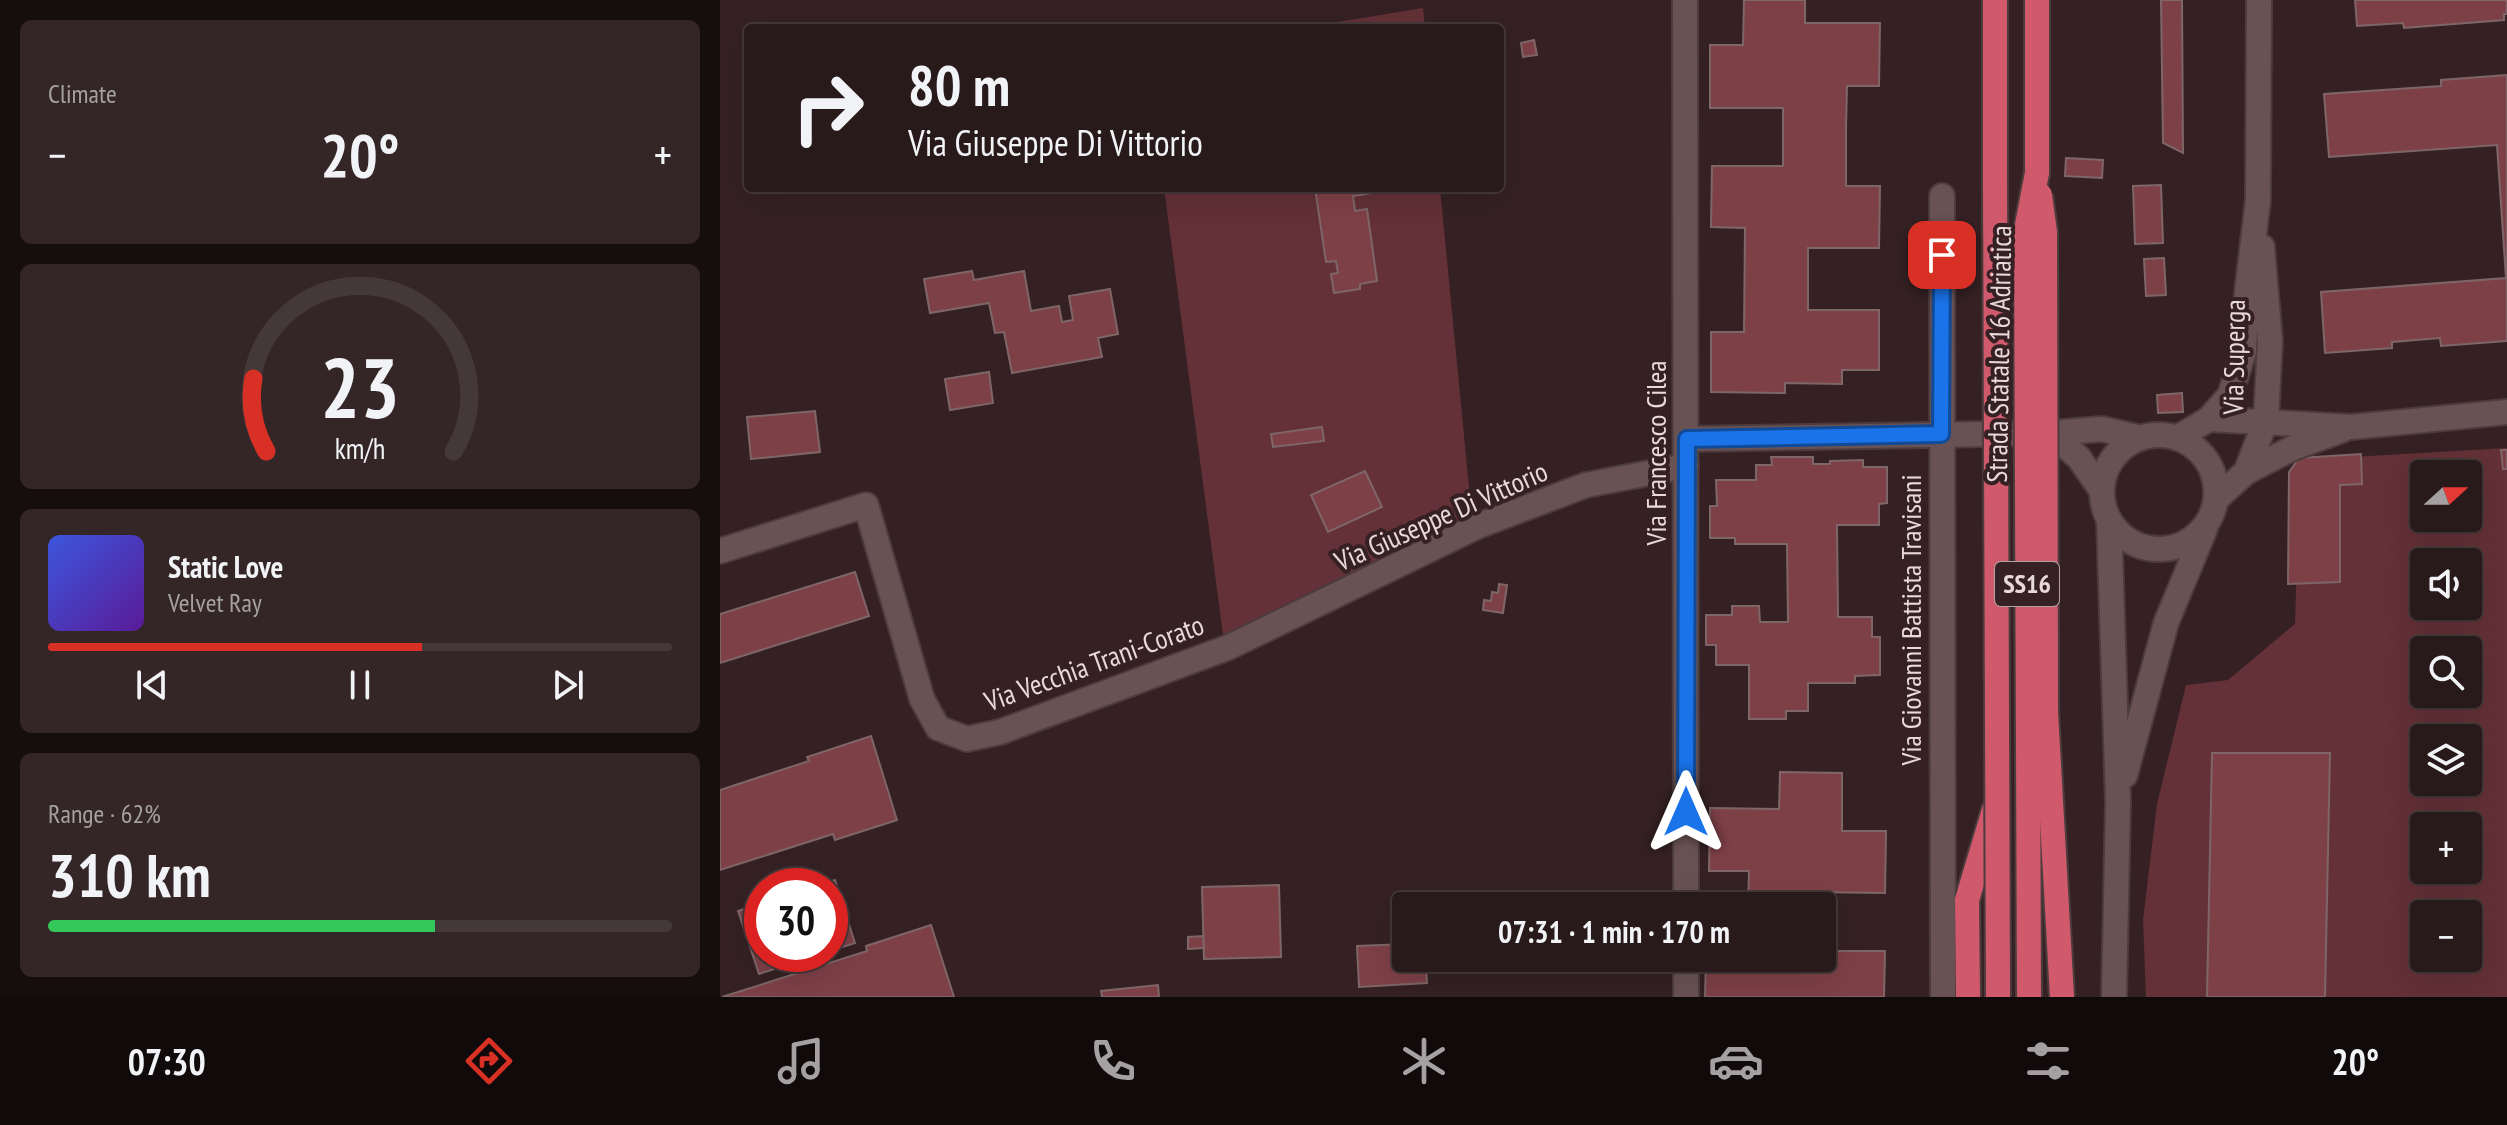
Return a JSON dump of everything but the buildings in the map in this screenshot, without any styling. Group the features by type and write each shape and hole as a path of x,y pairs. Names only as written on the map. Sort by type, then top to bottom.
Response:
{"highway":[{"name":"Strada Statale 16 Adriatica","path":"1995,0 1998,997"},
{"name":"Strada Statale 16 Adriatica","path":"2029,997 2026,230 2037,173 2037,0"},
{"name":"SS16","path":"2037,173 2045,232 2046,712 2062,997"},
{"name":"SS16","path":"1968,997 1967,900 1998,797"}],"street":[{"name":"Via Francesco Cilea","path":"1685,0 1686,892"},
{"name":"Via Superga","path":"2216,499 2246,472 2266,420 2270,341 2258,200 2259,0"},
{"name":"Via Giovanni Battista Travisani","path":"1942,196 1943,997"},
{"name":"Via Superga","path":"2177,438 2209,419 2230,395 2244,351 2247,292 2258,200"},
{"path":"2209,419 2351,427 2507,412"},
{"path":"2246,472 2293,448 2351,427"},
{"path":"1687,439 2051,433 2102,429 2141,438"},
{"path":"2051,433 2079,458 2102,491"},
{"path":"2102,491 2105,474 2113,458 2126,446 2141,438 2159,435 2177,438"},
{"name":"Via Superga","path":"2118,801 2166,623 2216,499 2215,480 2207,462 2194,447 2177,438"},
{"name":"Via Giuseppe Di Vittorio","path":"1229,647 1478,526 1586,485 1686,466"},
{"name":"Via Superga","path":"2102,491 2103,506 2109,520 2118,801 2114,997"},
{"name":"Via Vecchia Trani-Corato","path":"720,551 866,505 922,699 938,728 967,739 1036,721 1229,647"},
{"path":"2109,520 2121,535 2138,546 2157,550 2177,547 2195,538 2208,523"},
{"path":"1686,972 1686,997"}],"shaded area":[{"path":"1423,8 1425,24 1325,24"},
{"path":"1165,192 1440,192 1472,518 1223,635"},
{"path":"2507,448 2507,997 2146,997 2143,920 2157,804 2186,685 2228,680 2295,624 2300,460"}],"route":[{"path":"1686,812 1687,439 1941,434 1942,255"}]}
